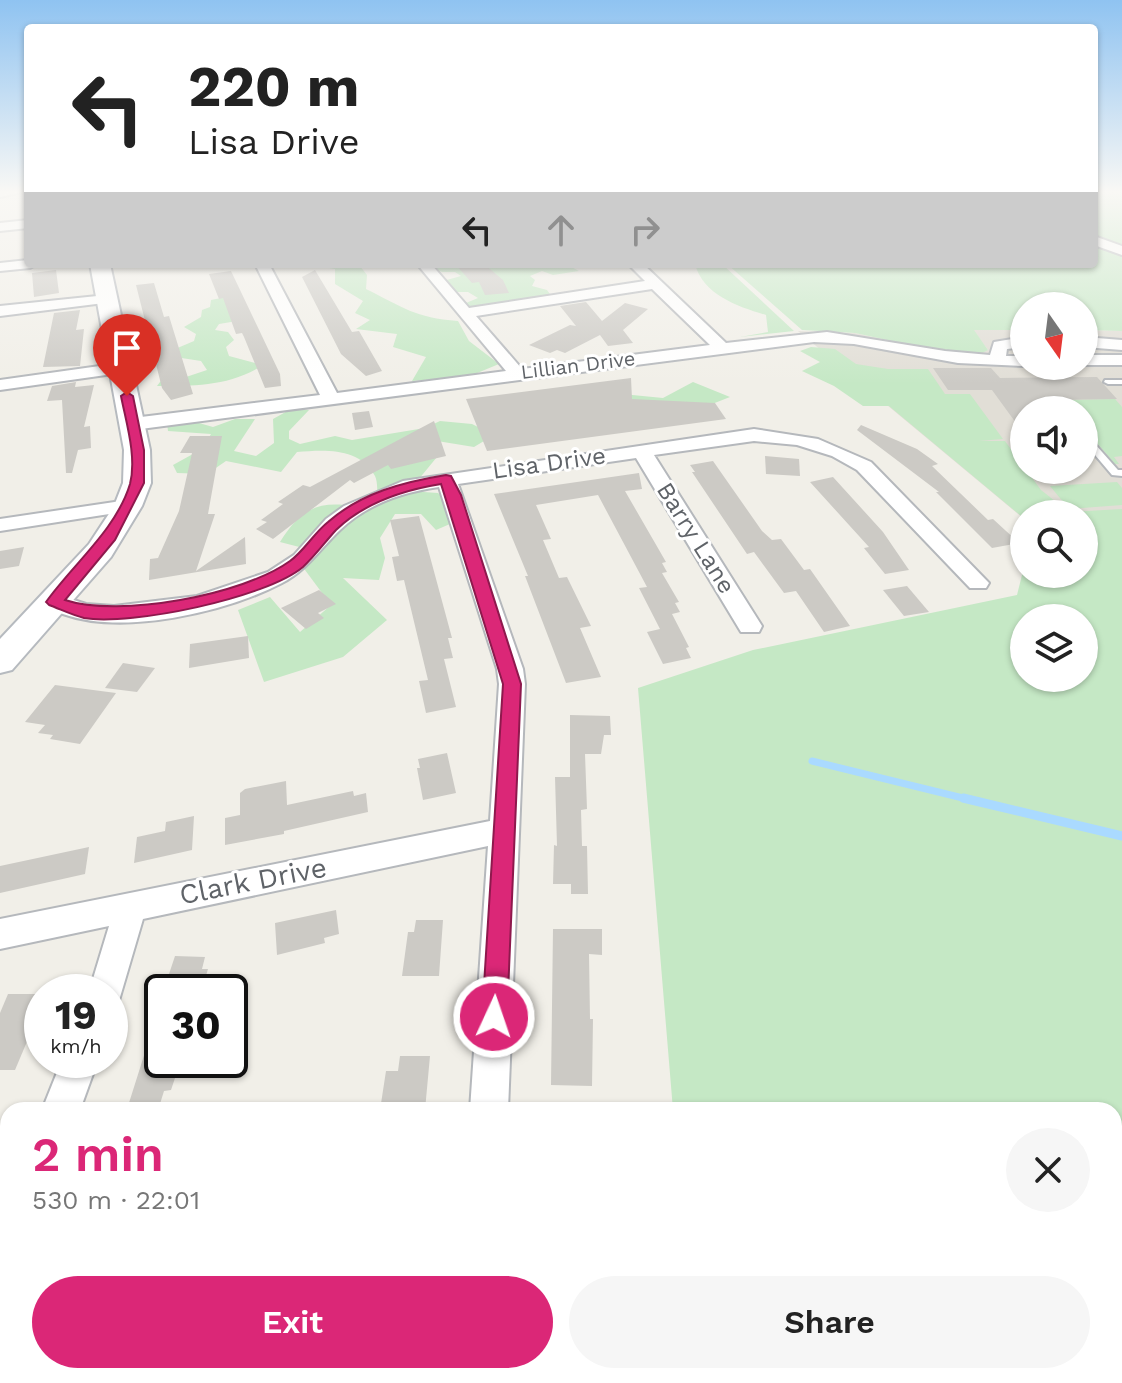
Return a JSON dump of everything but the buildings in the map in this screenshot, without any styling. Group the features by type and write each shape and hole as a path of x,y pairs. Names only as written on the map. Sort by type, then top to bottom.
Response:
{"street":[{"path":"0,267 24,265"},
{"path":"0,661 100,550 128,506 139,470 133,424 101,268"},
{"path":"264,268 330,397"},
{"path":"427,268 516,373"},
{"path":"639,268 721,347"},
{"path":"466,313 656,284"},
{"path":"0,311 107,299"},
{"name":"Lillian Drive","path":"133,424 721,347 832,336 921,353 1010,361"},
{"path":"1098,343 1122,345"},
{"path":"997,361 1000,345 1010,344"},
{"path":"1098,360 1122,360"},
{"path":"0,385 121,368"},
{"name":"Lisa Drive","path":"55,602 86,613 122,613 190,604 240,592 295,565 333,525 364,503 410,485 754,435 791,437 827,447 854,459 877,476 978,583"},
{"name":"Barry Lane","path":"641,450 750,626"},
{"path":"446,479 454,495 510,669 512,684 489,1102"},
{"path":"0,525 128,506"},
{"name":"Clark Drive","path":"0,934 506,830"},
{"path":"111,974 131,905"},
{"path":"64,1102 73,1078"}],"lane":[{"path":"1108,382 1122,382"},
{"path":"1098,453 1115,473 1122,473"}],"shaded area":[{"path":"973,330 1010,330 1010,380 1098,380 1098,330 1122,331 1122,528 1098,519 1098,500 1010,500 1010,507 798,331 855,333 928,349 988,350"}],"green space":[{"path":"1098,256 1122,256 1122,331 1098,330 1098,292 1010,292 1010,330 974,330 988,350 980,354 928,349 855,333 802,330 732,268 1098,268"},
{"path":"329,268 362,268 367,275 366,289 420,314 458,321 469,341 499,364 470,376 412,381 426,357 393,347 397,334 356,329 370,320 355,313 363,301 335,284 335,269"},
{"path":"433,268 460,268 466,272 489,268 573,268 579,271 553,275 542,271 530,276 535,280 532,286 547,290 552,297 466,310 466,303 478,298 468,292 451,292 443,281 461,276 455,272"},
{"path":"696,268 726,268 794,331 740,337 768,332 766,315 723,298 699,275"},
{"path":"226,297 237,321 219,324 215,330 228,332 234,340 226,347 229,356 263,365 225,381 157,386 169,370 183,378 207,370 201,361 175,357 168,352 194,341 196,334 184,327 201,317 202,310 210,307 211,300"},
{"path":"811,347 835,349 856,364 888,369 928,369 945,394 970,394 1003,439 979,441 1005,441 1010,448 1010,484 1037,484 1054,500 1010,500 1010,507 889,406 863,406 834,386 802,371 820,362 800,351"},
{"path":"693,382 730,397 707,406 663,415 612,393 663,398"},
{"path":"1098,399 1115,399 1122,407 1122,456 1114,457 1119,464 1115,464 1098,444"},
{"path":"291,409 309,410 289,431 289,439 300,444 335,436 352,440 425,428 440,421 472,424 494,435 474,447 431,440 437,457 409,491 438,493 451,503 450,524 436,530 421,514 395,514 380,538 385,558 379,580 343,578 387,620 343,657 264,682 238,610 270,597 300,632 331,605 305,570 307,549 280,542 299,518 314,508 344,505 356,519 378,502 376,479 360,460 330,451 297,452 281,472 226,461 207,474 177,473 173,465 202,449 211,434 168,431 167,423 192,421 213,427 235,419 255,419 234,451 256,456 274,443 273,419"},
{"path":"1117,482 1122,488 1122,505 1098,507 1098,500 1062,500 1050,486 1098,484"},
{"path":"1122,509 1122,1102 672,1102 638,688 753,650 1017,595 1019,588 1098,588 1098,510"}],"waterway":[{"path":"812,761 971,800"},
{"path":"963,798 1122,836"}],"route":[{"path":"127,396 137,450 137,483 128,506 107,540 55,602 86,613 160,609 240,592 295,565 333,525 364,503 410,485 446,479 454,495 510,669 512,684 494,1017"}]}
